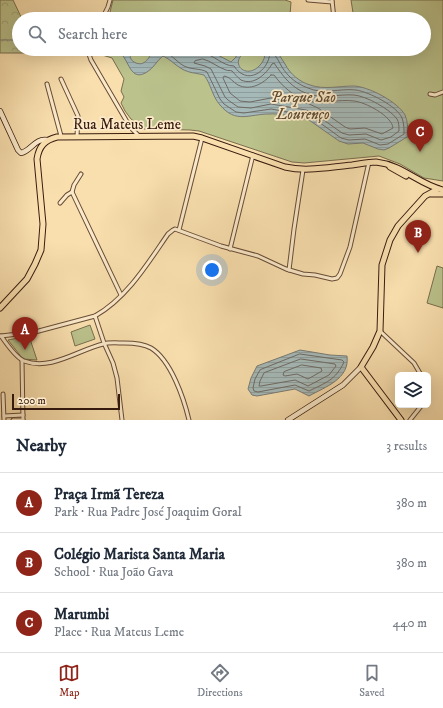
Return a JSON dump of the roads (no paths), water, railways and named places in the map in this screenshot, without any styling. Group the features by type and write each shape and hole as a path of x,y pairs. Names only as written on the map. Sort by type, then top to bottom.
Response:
{"main road":[{"path":"0,111 18,150 21,153 39,140 47,140"},
{"name":"Rua Mateus Leme","path":"47,140 62,136 188,136 202,138 285,167 303,170 370,162 386,164 398,167 425,184 441,189"},
{"path":"0,308 27,279 40,250 43,224 37,159 41,147 47,140"},
{"name":"Rua Mateus Leme","path":"386,164 425,187 427,191 426,195"},
{"path":"288,420 342,385 361,367 373,347 380,331 382,270 388,246 398,226 426,195 441,189"},
{"path":"426,195 443,194"},
{"path":"361,367 402,420"}],"street":[{"path":"106,12 110,0"},
{"path":"308,0 332,1 333,12"},
{"path":"90,56 130,127 139,136"},
{"path":"61,79 78,114 77,136"},
{"path":"47,84 62,136"},
{"path":"430,94 435,95 443,92"},
{"path":"179,230 202,138"},
{"path":"230,249 253,155"},
{"path":"1,336 35,332 95,316 113,304 140,273 170,232 175,229 230,249 258,256 289,270 332,279 337,278 340,274 350,247 370,162"},
{"path":"289,270 294,223 303,170"},
{"path":"60,203 72,192 74,185 81,174"},
{"path":"72,192 121,295"},
{"path":"95,316 104,343 112,358 116,371 122,420"},
{"path":"380,331 414,363 419,372"},
{"path":"1,336 22,360 39,364 51,363 104,343 141,345 150,348 158,353 180,389 189,420"},
{"path":"13,420 23,420 22,360"},
{"path":"3,394 2,405 4,418 23,415"},
{"path":"410,420 420,408"}],"water":[{"path":"123,56 130,56 134,62 140,64 145,62 150,56 163,56 154,66 141,75 137,75 130,69"},
{"path":"163,56 220,56 231,62 236,56 241,56 238,62 239,66 246,71 250,71 256,69 261,64 265,56 280,56 290,71 299,80 306,84 321,87 353,86 366,89 382,96 396,105 405,115 409,133 423,134 423,137 407,137 384,150 363,143 348,144 339,141 309,120 301,118 273,114 243,117 237,116 226,111 220,105 204,75 185,70"},
{"path":"300,350 347,356 345,371 335,381 309,396 295,389 257,396 252,395 248,389 251,378 257,366"}],"waterway":[{"path":"0,40 12,40"}],"place":[{"name":"Marumbi","path":"420,152"},
{"name":"Colégio Marista Santa Maria","path":"418,253"},
{"name":"Praça Irmã Tereza","path":"25,350"}],"park label":[{"name":"Parque São Lourenço","path":"303,106"}]}
